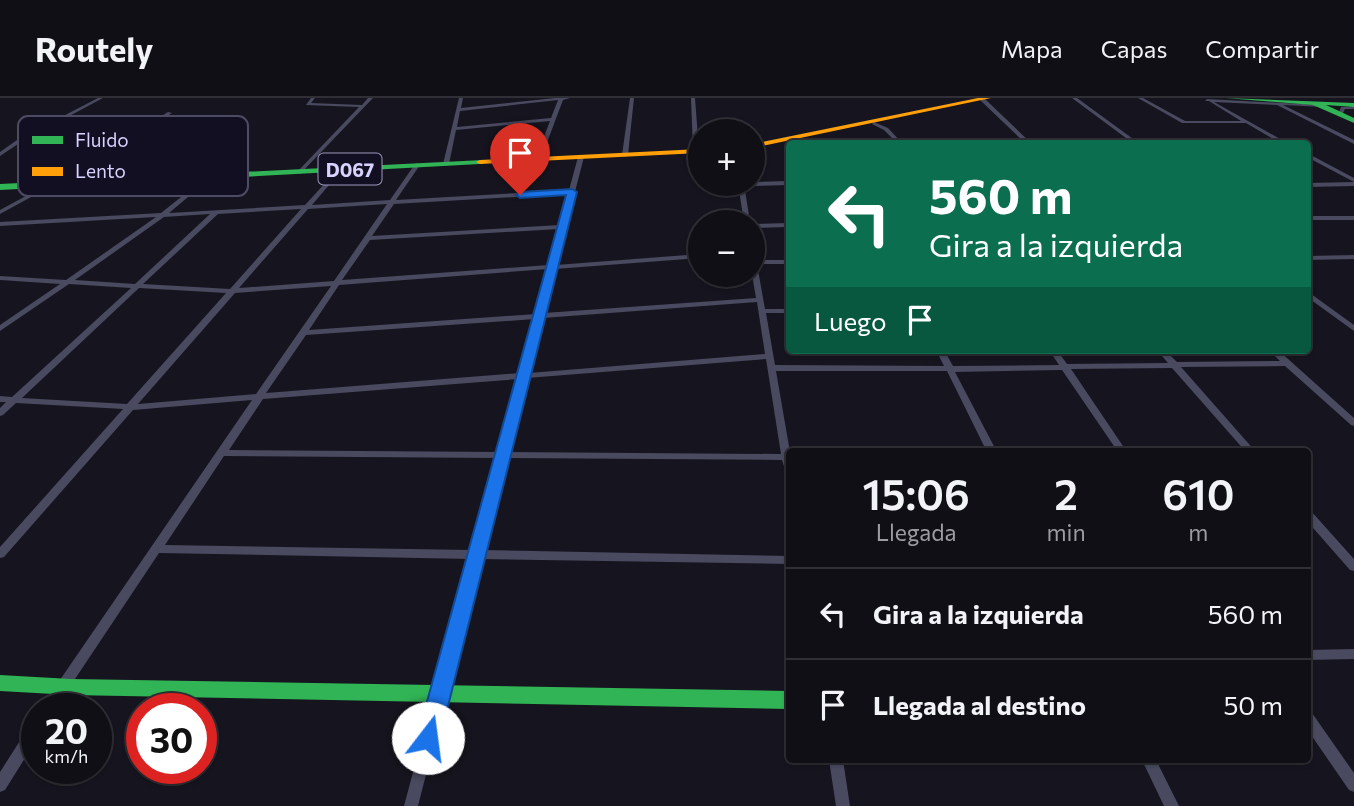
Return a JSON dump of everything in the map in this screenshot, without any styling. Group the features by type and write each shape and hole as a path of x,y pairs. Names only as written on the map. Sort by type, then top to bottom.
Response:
{"main road":[{"path":"1228,98 1310,104 1351,112"},
{"path":"765,144 986,99"},
{"name":"D067","path":"248,174 688,152"},
{"name":"D067","path":"0,187 18,186"},
{"path":"0,683 62,687 786,700"}],"street":[{"path":"67,116 101,98"},
{"path":"313,98 308,104 363,106"},
{"path":"300,172 371,98"},
{"path":"446,164 461,98"},
{"path":"523,104 530,98"},
{"path":"625,155 632,98"},
{"path":"693,98 695,119"},
{"path":"1074,98 1132,140"},
{"path":"1140,98 1180,121 1247,122"},
{"path":"458,110 565,99"},
{"path":"538,160 565,99"},
{"path":"986,99 1026,140"},
{"path":"1206,99 1280,140"},
{"path":"1206,99 1272,102 1354,142"},
{"path":"165,116 170,113"},
{"path":"454,129 554,119"},
{"path":"874,123 886,129 897,140"},
{"path":"0,154 18,142"},
{"path":"411,806 581,157"},
{"path":"1311,158 1354,182"},
{"path":"58,693 417,166"},
{"path":"0,554 339,170"},
{"path":"1311,185 1354,182"},
{"path":"765,184 786,183"},
{"path":"0,224 572,192"},
{"path":"0,212 30,196"},
{"path":"0,329 185,196"},
{"path":"0,413 216,212"},
{"path":"1311,218 1354,218"},
{"path":"765,226 786,225"},
{"path":"367,238 563,227"},
{"path":"0,278 232,290 688,257"},
{"path":"1311,258 1354,257"},
{"path":"765,259 786,262"},
{"path":"758,287 786,451"},
{"path":"1311,295 1354,329"},
{"path":"303,333 760,300"},
{"path":"762,311 786,311"},
{"path":"942,354 990,448"},
{"path":"1056,354 1120,448"},
{"path":"1165,354 1248,448"},
{"path":"1277,354 1354,423"},
{"path":"0,399 130,407 770,356"},
{"path":"772,368 950,369 1287,363"},
{"path":"221,453 786,457"},
{"path":"1311,519 1354,567"},
{"path":"155,549 786,559"},
{"path":"1311,655 1354,654"},
{"path":"1311,723 1354,785"},
{"path":"0,785 21,752"},
{"path":"837,763 844,806"},
{"path":"1150,763 1172,806"}],"traffic: fast":[{"path":"1228,98 1354,105"},
{"path":"1315,103 1354,121"},
{"path":"248,174 480,162"},
{"path":"0,187 18,186"},
{"path":"0,683 71,687 786,700"}],"traffic: slow":[{"path":"765,143 988,98"},
{"path":"480,162 688,152"}],"route":[{"path":"428,738 572,192 520,195"}]}
